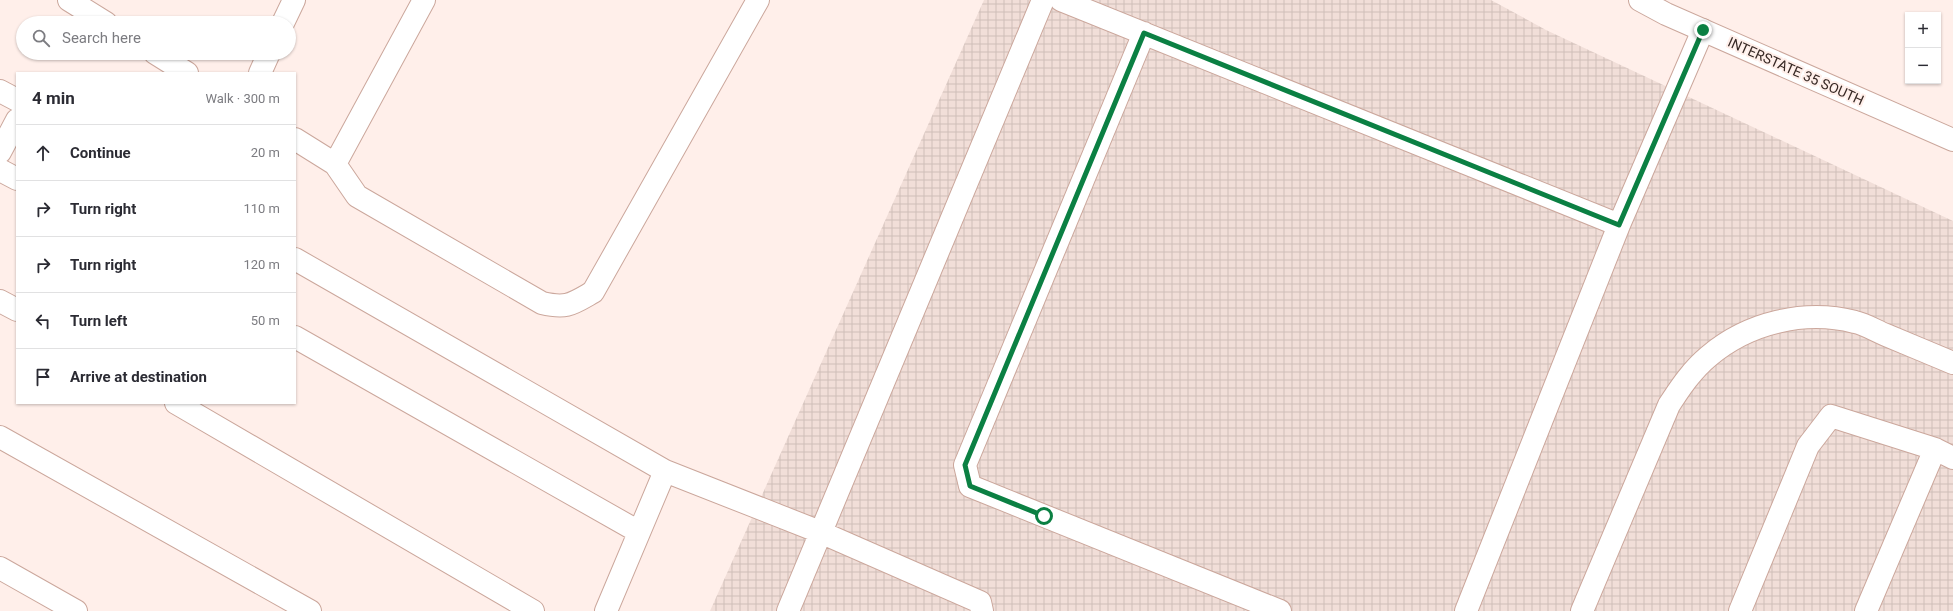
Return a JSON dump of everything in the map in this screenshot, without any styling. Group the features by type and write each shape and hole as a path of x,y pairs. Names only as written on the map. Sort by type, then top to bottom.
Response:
{"main road":[{"path":"69,0 95,16"},
{"path":"286,16 294,0"},
{"path":"335,164 424,0"},
{"path":"296,140 335,164 357,196 542,303 559,307 573,303 593,292 758,0"},
{"path":"788,611 1043,0"},
{"path":"1061,0 1619,225"},
{"name":"INTERSTATE 35 SOUTH","path":"1640,0 1703,30 1953,140"},
{"path":"1466,611 1619,225 1703,30"},
{"path":"1144,33 965,465 970,486 1280,611"},
{"path":"166,60 185,72"},
{"path":"260,72 266,60"},
{"path":"0,91 16,99"},
{"path":"0,152 16,122"},
{"path":"0,170 16,178"},
{"path":"296,260 665,471 820,532 980,602 982,611"},
{"path":"0,300 16,309"},
{"path":"1582,611 1669,406 1685,381 1703,361 1732,339 1760,326 1789,319 1821,318 1855,322 1953,363"},
{"path":"296,338 639,532"},
{"path":"178,404 533,611"},
{"path":"1740,611 1808,446 1831,416 1944,453 1866,611"},
{"path":"0,437 310,611"},
{"path":"606,611 665,471"},
{"path":"0,568 76,611"}],"shaded area":[{"path":"984,0 1491,0 1546,30 1953,221 1953,611 710,611"}],"route":[{"path":"1044,516 970,486 965,465 1144,33 1619,225 1703,30"}]}
